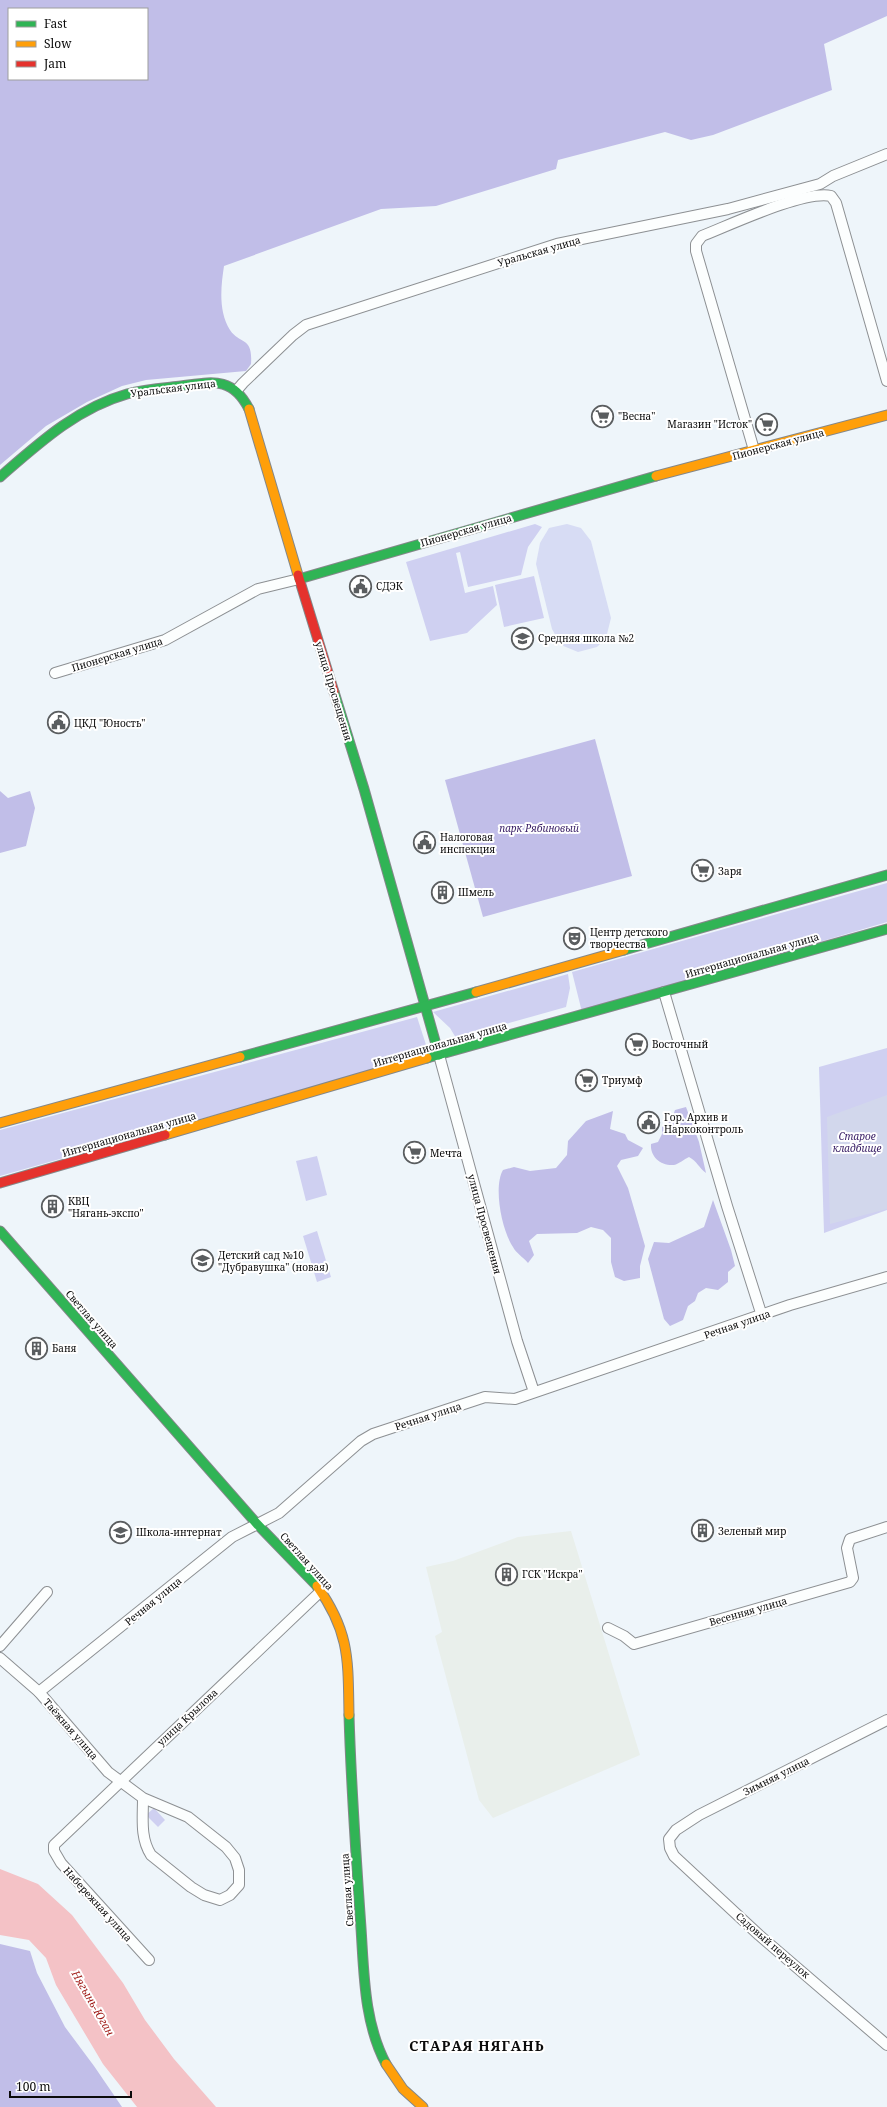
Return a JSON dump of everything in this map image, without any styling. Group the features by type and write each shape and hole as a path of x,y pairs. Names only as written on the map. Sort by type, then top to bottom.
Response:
{"street":[{"name":"Уральская улица","path":"237,390 242,383 292,336 306,325 557,244 728,209 820,184 833,176 887,154"},
{"path":"820,184 823,194"},
{"path":"754,450 696,251 696,244 702,236 792,202 823,194 832,196 836,203 887,381"},
{"name":"Уральская улица","path":"0,477 45,438 69,421 102,403 144,390 213,382 228,383"},
{"name":"улица Просвещения","path":"228,383 244,397 252,415 299,579 372,816 517,1341 534,1392"},
{"name":"Пионерская улица","path":"55,673 165,640 258,590 602,491 887,415"},
{"path":"0,1124 887,875"},
{"name":"Интернациональная улица","path":"0,1183 439,1055 887,929"},
{"path":"664,992 725,1199 762,1316"},
{"name":"Светлая улица","path":"0,1231 257,1524 321,1591 341,1628 348,1659 356,1878 370,2018 380,2052 388,2068 402,2087 423,2107"},
{"name":"Речная улица","path":"39,1692 232,1537 279,1513 361,1441 374,1434 485,1397 515,1399 762,1316 801,1301 887,1277"},
{"name":"Весенняя улица","path":"608,1628 624,1636 634,1644 850,1582 852,1578 848,1548 850,1539 887,1527"},
{"name":"улица Крылова","path":"54,1845 119,1781 321,1591"},
{"path":"0,1646 47,1592"},
{"name":"Таёжная улица","path":"0,1658 39,1692 108,1772 143,1798 188,1816 226,1846 235,1858 240,1870 239,1885 230,1895 220,1900 204,1895 151,1855 145,1846 143,1837 143,1798"},
{"name":"Зимняя улица","path":"669,1839 676,1830 699,1815 887,1720"},
{"name":"Садовый переулок","path":"669,1839 670,1848 674,1856 759,1936 832,1996 887,2045"},
{"name":"Набережная улица","path":"54,1845 54,1852 62,1863 148,1960"}],"shaded area":[{"path":"567,524 581,528 591,541 611,618 606,638 597,647 578,652 561,645 552,629 536,564 540,543 549,528"},
{"path":"571,1531 640,1755 493,1818 479,1800 435,1636 442,1632 426,1567 453,1561 518,1537"}],"green space":[{"path":"0,0 887,0 887,16 824,44 832,90 713,135 691,140 665,132 558,160 556,169 436,206 381,209 224,266 221,290 222,307 226,323 230,330 234,335 245,342 250,349 251,364 246,371 146,380 122,386 87,402 46,426 0,465"},
{"path":"535,524 542,527 528,547 521,575 468,587 460,552 456,553 465,593 493,586 497,605 467,633 430,641 406,562"},
{"path":"534,576 544,618 504,627 495,585"},
{"name":"парк Рябиновый","path":"595,739 632,876 483,917 445,780"},
{"path":"0,791 8,798 30,791 35,808 26,846 0,853"},
{"path":"887,883 887,922 582,1012 572,972"},
{"path":"568,974 570,988 566,1007 456,1038 450,1028 433,1012"},
{"path":"417,1017 429,1054 0,1176 0,1130"},
{"name":"Старое кладбище","path":"887,1048 887,1210 824,1233 819,1067"},
{"name":"Старое кладбище","path":"887,1095 887,1209 830,1224 827,1117"},
{"path":"686,1107 699,1142 706,1173 694,1160 689,1157 674,1165 669,1165 657,1160 652,1153 651,1144 658,1142 662,1134 662,1127 672,1119 675,1110"},
{"path":"613,1111 610,1129 625,1134 628,1140 643,1148 638,1156 621,1160 617,1166 628,1188 645,1246 640,1266 640,1278 624,1281 615,1277 611,1262 611,1238 603,1230 591,1227 577,1233 537,1234 529,1241 534,1255 528,1263 513,1247 505,1231 502,1220 499,1187 503,1170 514,1167 530,1171 556,1168 567,1155 568,1141 586,1121"},
{"path":"317,1156 327,1195 306,1201 296,1161"},
{"path":"713,1200 731,1250 735,1266 728,1272 728,1282 718,1290 706,1288 698,1293 695,1301 688,1306 683,1320 670,1326 664,1319 648,1259 654,1242 669,1243 704,1227"},
{"path":"317,1231 331,1277 317,1282 303,1236"},
{"path":"154,1808 165,1820 158,1827 146,1815"},
{"path":"0,1944 30,1951 37,1973 65,2027 122,2107 0,2107"}],"water":[{"name":"Нягынь-Юган","path":"0,1869 38,1884 72,1915 123,1983 145,2020 174,2059 216,2107 137,2107 103,2064 56,1985 46,1958 29,1940 0,1935"}],"traffic: fast":[{"path":"0,477 59,428 91,408 127,394 147,390 212,383 228,386 236,391 249,409"},
{"path":"299,579 656,476"},
{"path":"334,692 364,789 439,1055"},
{"path":"624,950 887,875"},
{"path":"427,1058 887,929"},
{"path":"240,1057 476,992"},
{"path":"0,1231 257,1524 317,1586"},
{"path":"349,1715 364,1980 373,2032 386,2064"}],"traffic: slow":[{"path":"249,409 298,575"},
{"path":"656,476 887,415"},
{"path":"476,992 624,950"},
{"path":"0,1123 240,1057"},
{"path":"165,1135 427,1058"},
{"path":"317,1586 328,1602 336,1618 345,1647 349,1715"},
{"path":"386,2064 403,2089 423,2107"}],"traffic: jam":[{"path":"298,575 334,692"},
{"path":"0,1183 165,1135"}],"place":[{"name":"\"Весна\"","path":"603,416"},
{"name":"Магазин \"Исток\"","path":"767,424"},
{"name":"СДЭК","path":"360,586"},
{"name":"Средняя школа №2","path":"522,638"},
{"name":"ЦКД \"Юность\"","path":"59,723"},
{"name":"Налоговая инспекция","path":"424,843"},
{"name":"Заря","path":"702,871"},
{"name":"Шмель","path":"442,892"},
{"name":"Центр детского творчества","path":"574,938"},
{"name":"Восточный","path":"637,1044"},
{"name":"Триумф","path":"587,1080"},
{"name":"Гор. Архив и Наркоконтроль","path":"648,1123"},
{"name":"Мечта","path":"415,1153"},
{"name":"КВЦ \"Нягань-экспо\"","path":"52,1207"},
{"name":"Детский сад №10 \"Дубравушка\" (новая)","path":"203,1261"},
{"name":"Баня","path":"37,1348"},
{"name":"Зеленый мир","path":"703,1531"},
{"name":"Школа-интернат","path":"121,1532"},
{"name":"ГСК \"Искра\"","path":"506,1574"}],"district":[{"name":"СТАРАЯ НЯГАНЬ","path":"477,2046"}]}
